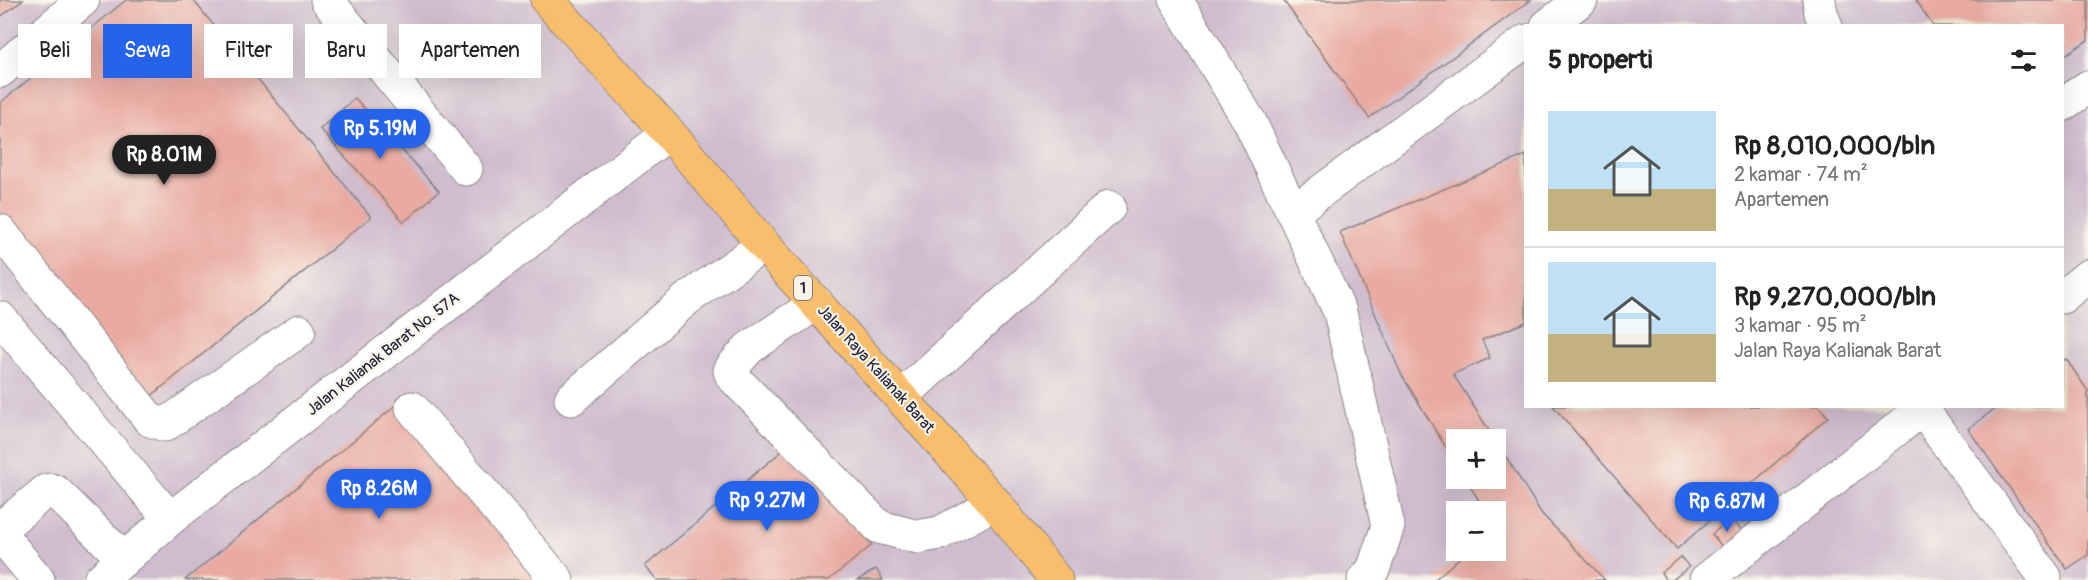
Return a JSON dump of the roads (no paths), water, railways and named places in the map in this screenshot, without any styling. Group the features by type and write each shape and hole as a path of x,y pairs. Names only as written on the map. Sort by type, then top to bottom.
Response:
{"highway":[{"name":"Jalan Raya Kalianak Barat","path":"547,0 669,133 764,245 995,503 1056,580"}],"lane":[{"path":"0,71 83,0"},
{"path":"327,0 466,169"},
{"path":"1176,0 1250,122 1340,312 1388,526 1373,570 1364,580"},
{"path":"1550,24 1581,0"},
{"path":"1819,0 1825,24"},
{"path":"1293,212 1524,42"},
{"path":"2064,104 2088,87"},
{"name":"Jalan Kalianak Barat No. 57A","path":"112,570 170,519 669,133"},
{"path":"901,397 1108,207"},
{"path":"0,231 150,420 165,425 299,331"},
{"path":"572,399 687,300 764,245"},
{"path":"2064,295 2088,276"},
{"path":"817,303 749,348 732,367 730,371 732,376 879,527 918,537 940,533 995,503"},
{"path":"0,318 170,519"},
{"path":"412,408 557,580"},
{"path":"1706,580 1924,408 2045,577"},
{"path":"38,580 6,541 3,533 7,523 46,491 51,490 56,492 112,570"}]}
